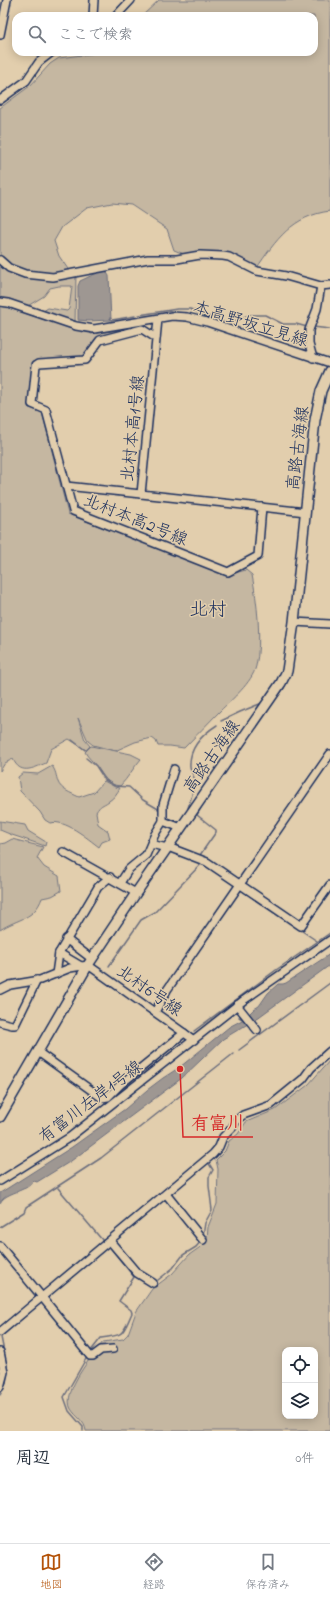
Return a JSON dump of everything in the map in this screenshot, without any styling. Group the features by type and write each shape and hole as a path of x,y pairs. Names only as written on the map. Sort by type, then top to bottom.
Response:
{"main road":[{"name":"高路古海線","path":"0,1117 87,964 281,683 289,660 294,622 315,420 321,392 330,372"}],"street":[{"path":"0,35 7,0"},
{"path":"93,12 94,0"},
{"path":"120,12 131,0"},
{"path":"0,100 26,82 39,62 47,56"},
{"path":"0,260 10,268 25,274 53,277 148,259 177,259 200,255 229,256 257,271 286,276 321,286 330,285"},
{"path":"313,358 308,336 317,309 321,286"},
{"name":"本高野坂立見線","path":"0,302 8,303 76,326 94,329 172,316 187,317 207,322 330,363"},
{"name":"北村本高1号線","path":"158,319 141,494 306,512"},
{"name":"北村本高2号線","path":"156,338 142,329 100,340 85,360 39,363 36,365 32,404 46,410 73,511 228,572 258,556 262,507"},
{"path":"66,486 141,494"},
{"path":"294,622 330,624"},
{"path":"155,1012 167,990 330,754"},
{"path":"120,883 129,869 146,855 163,821 163,805 174,769"},
{"path":"163,821 181,828"},
{"path":"151,844 207,862 301,926 330,885"},
{"path":"63,852 136,893"},
{"path":"56,974 59,953 66,939 98,887 110,878"},
{"path":"66,939 87,964"},
{"path":"255,1028 238,1007 330,940"},
{"path":"59,953 87,964"},
{"path":"0,990 10,984 37,980 70,968 87,964"},
{"name":"北村6号線","path":"87,964 194,1040"},
{"path":"0,1022 16,1025 37,980"},
{"name":"有富川左岸1号線","path":"0,1181 70,1137 238,1007"},
{"path":"38,1052 102,1098 108,1097 121,1084 184,1033"},
{"path":"0,1332 212,1154 219,1147 223,1137 232,1128 237,1120 243,1115 271,1105 303,1079 315,1064 330,1051"},
{"path":"166,1194 203,1240"},
{"path":"110,1241 137,1273 152,1283"},
{"path":"0,1246 90,1356 93,1356 101,1350 113,1349"},
{"path":"0,1352 4,1372 0,1387"}],"shaded area":[{"path":"159,0 330,0 330,211 305,218 286,231 278,239 256,269 233,257 189,256 174,250 167,229 131,205 112,203 87,208 62,227 54,241 59,256 70,272 62,274 26,272 0,260 0,108 30,86 50,64 59,58 74,56 318,56 318,12 146,12"},
{"path":"0,262 25,274 76,273 75,324 51,316 43,311 48,308 67,311 69,309 72,286 50,288 44,296 26,307 0,299"},
{"path":"106,271 109,276 111,320 78,320 78,286 80,281 99,272"},
{"path":"0,305 70,328 89,331 91,334 142,327 98,337 85,356 81,359 33,361 29,408 42,412 68,514 227,575 246,570 252,575 256,596 259,633 258,656 254,672 246,685 184,748 158,746 156,741 152,738 135,742 115,751 93,745 88,741 78,718 85,740 90,746 86,750 69,739 51,749 46,763 31,769 23,769 16,764 13,759 5,763 0,771"},
{"path":"91,746 131,754 141,759 120,786 112,784 106,780 86,754 85,752"},
{"path":"52,766 59,785 79,797 94,792 104,781 120,788 117,794 100,806 96,812 98,824 108,831 110,839 102,842 99,847 69,826 50,823 45,820 40,812 20,791 18,777 23,773 38,774"},
{"path":"0,821 25,825 28,831 46,842 45,846 0,830"},
{"path":"12,839 43,847 37,858 44,867 59,876 61,891 52,896 42,898 35,911 30,915 0,930 0,844"},
{"path":"330,954 330,965 256,1019 223,1039 182,1078 71,1161 37,1182 34,1181 26,1188 7,1196 0,1203 0,1193 72,1147 125,1109 147,1090 180,1067 229,1027 244,1019 259,1006 268,993 278,984 286,983"},
{"path":"330,1060 330,1431 86,1431 82,1422 71,1409 69,1402 70,1393 74,1384 92,1355 103,1342 123,1339 128,1334 136,1312 152,1289 172,1274 189,1255 207,1240 208,1227 217,1204 218,1169 216,1160 225,1151 229,1141 238,1134 246,1122 275,1110 308,1085"}],"waterway":[{"path":"139,315 177,309 190,309 228,324 249,315 265,315 283,324 296,324 307,327"},
{"path":"110,318 112,320 135,316"},
{"path":"313,327 330,329"},
{"path":"270,706 284,688"},
{"path":"221,721 262,703"},
{"path":"235,758 261,720"},
{"path":"188,808 194,786 194,778 190,769 190,759 194,747 202,737 217,725"},
{"path":"72,740 85,750"},
{"path":"86,758 96,766 105,780 115,786 129,787 143,800 160,810"},
{"path":"200,855 216,832 216,830 197,815 207,797"},
{"path":"109,966 141,920 155,912 202,863"},
{"path":"241,890 317,941"},
{"path":"305,927 321,903"},
{"path":"194,1031 276,970 330,933"},
{"path":"239,1050 330,983"},
{"path":"154,1006 157,1001"},
{"path":"239,1017 244,1020"},
{"path":"0,1227 24,1212 26,1207 101,1158 233,1054"},
{"path":"309,1077 318,1066"},
{"path":"261,1112 270,1109"},
{"path":"227,1138 246,1118"},
{"path":"216,1156 221,1150"},
{"path":"203,1236 205,1223 212,1210 209,1177 213,1170 208,1162"},
{"path":"58,1188 103,1241"},
{"path":"125,1232 166,1198"},
{"path":"158,1280 173,1268 183,1255 196,1247 201,1241"},
{"path":"90,1352 101,1338 115,1336 122,1333 132,1313 131,1310 119,1301 134,1277 109,1246 106,1248"},
{"path":"7,1367 1,1337 42,1302"},
{"path":"83,1431 83,1427 69,1411 64,1397 87,1357"},
{"path":"0,1395 6,1384 7,1375"}],"place":[{"name":"有富川","path":"180,1069"}],"district":[{"name":"北村","path":"208,608"}]}
